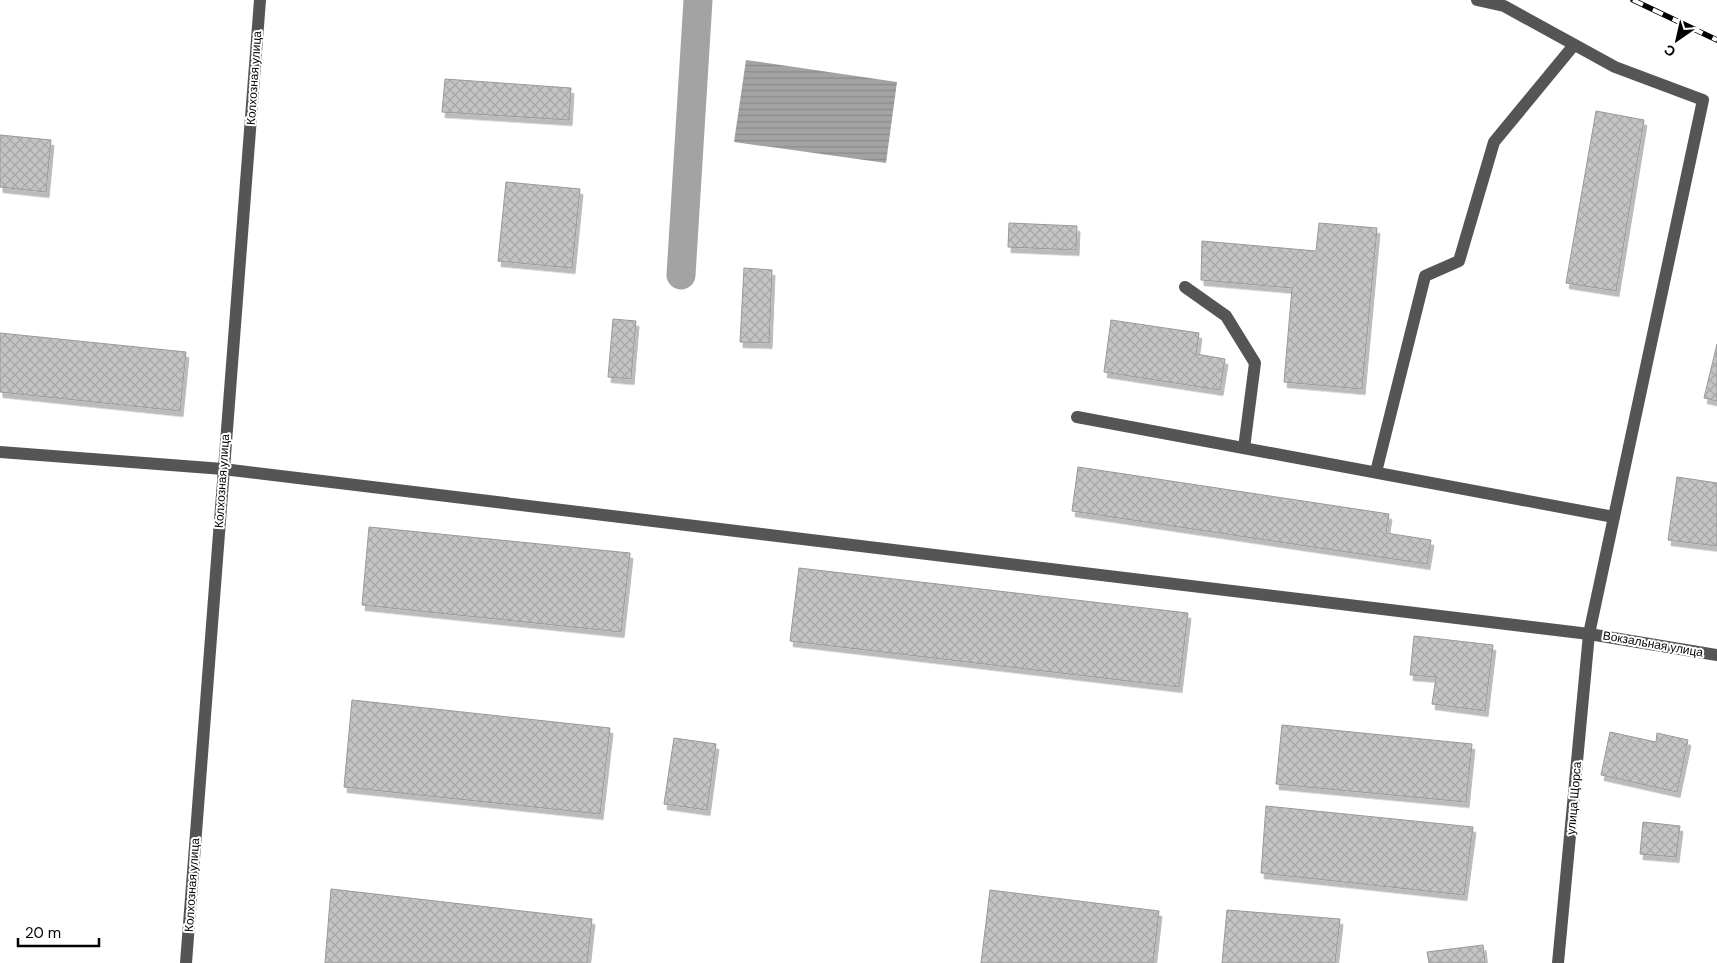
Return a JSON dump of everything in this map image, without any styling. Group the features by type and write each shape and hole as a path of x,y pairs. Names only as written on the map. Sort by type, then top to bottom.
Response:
{"street":[{"name":"Колхозная улица","path":"186,963 260,0"},
{"path":"1376,472 1425,276 1459,261 1494,142 1574,45 1504,6 1477,0"},
{"name":"улица Щорса","path":"1558,963 1589,634 1703,100 1615,67 1574,45"},
{"path":"1185,287 1226,316 1255,363 1244,448"},
{"path":"1077,417 1614,517"},
{"name":"Вокзальная улица","path":"0,452 223,469 1589,634 1717,656"}],"shaded area":[{"path":"746,60 897,82 886,163 734,142"}],"building":[{"path":"445,79 571,88 569,120 442,112"},
{"path":"1596,111 1644,120 1616,291 1566,283"},
{"path":"0,135 51,140 46,192 0,187"},
{"path":"506,182 580,189 572,268 498,261"},
{"path":"1009,223 1077,226 1076,250 1008,247"},
{"path":"1319,223 1377,228 1362,389 1284,382 1292,288 1201,280 1202,241 1316,251"},
{"path":"744,268 772,270 769,343 740,342"},
{"path":"613,319 636,321 631,379 608,377"},
{"path":"1111,320 1199,333 1196,354 1225,359 1220,390 1104,372"},
{"path":"0,333 186,352 180,411 0,392"},
{"path":"1717,344 1717,401 1704,398"},
{"path":"1078,467 1389,514 1386,533 1431,540 1427,564 1072,511"},
{"path":"1677,477 1717,483 1717,546 1668,540"},
{"path":"369,527 630,553 621,632 362,605"},
{"path":"799,568 1188,613 1179,687 790,641"},
{"path":"1414,636 1493,645 1485,711 1432,704 1436,677 1410,675"},
{"path":"352,700 610,728 600,814 344,787"},
{"path":"1282,725 1472,744 1466,802 1276,784"},
{"path":"1610,732 1656,742 1657,733 1688,740 1677,792 1601,775"},
{"path":"674,738 716,744 707,810 664,804"},
{"path":"1266,806 1473,827 1464,895 1261,873"},
{"path":"1643,822 1680,826 1676,857 1640,854"},
{"path":"331,889 592,919 587,963 325,963"},
{"path":"990,890 1159,911 1153,963 981,963"},
{"path":"1227,910 1340,919 1335,963 1222,963"},
{"path":"1483,945 1485,963 1429,963 1427,952"}],"waterway":[{"path":"681,275 698,0"}],"railway":[{"path":"1633,0 1717,40"}]}
